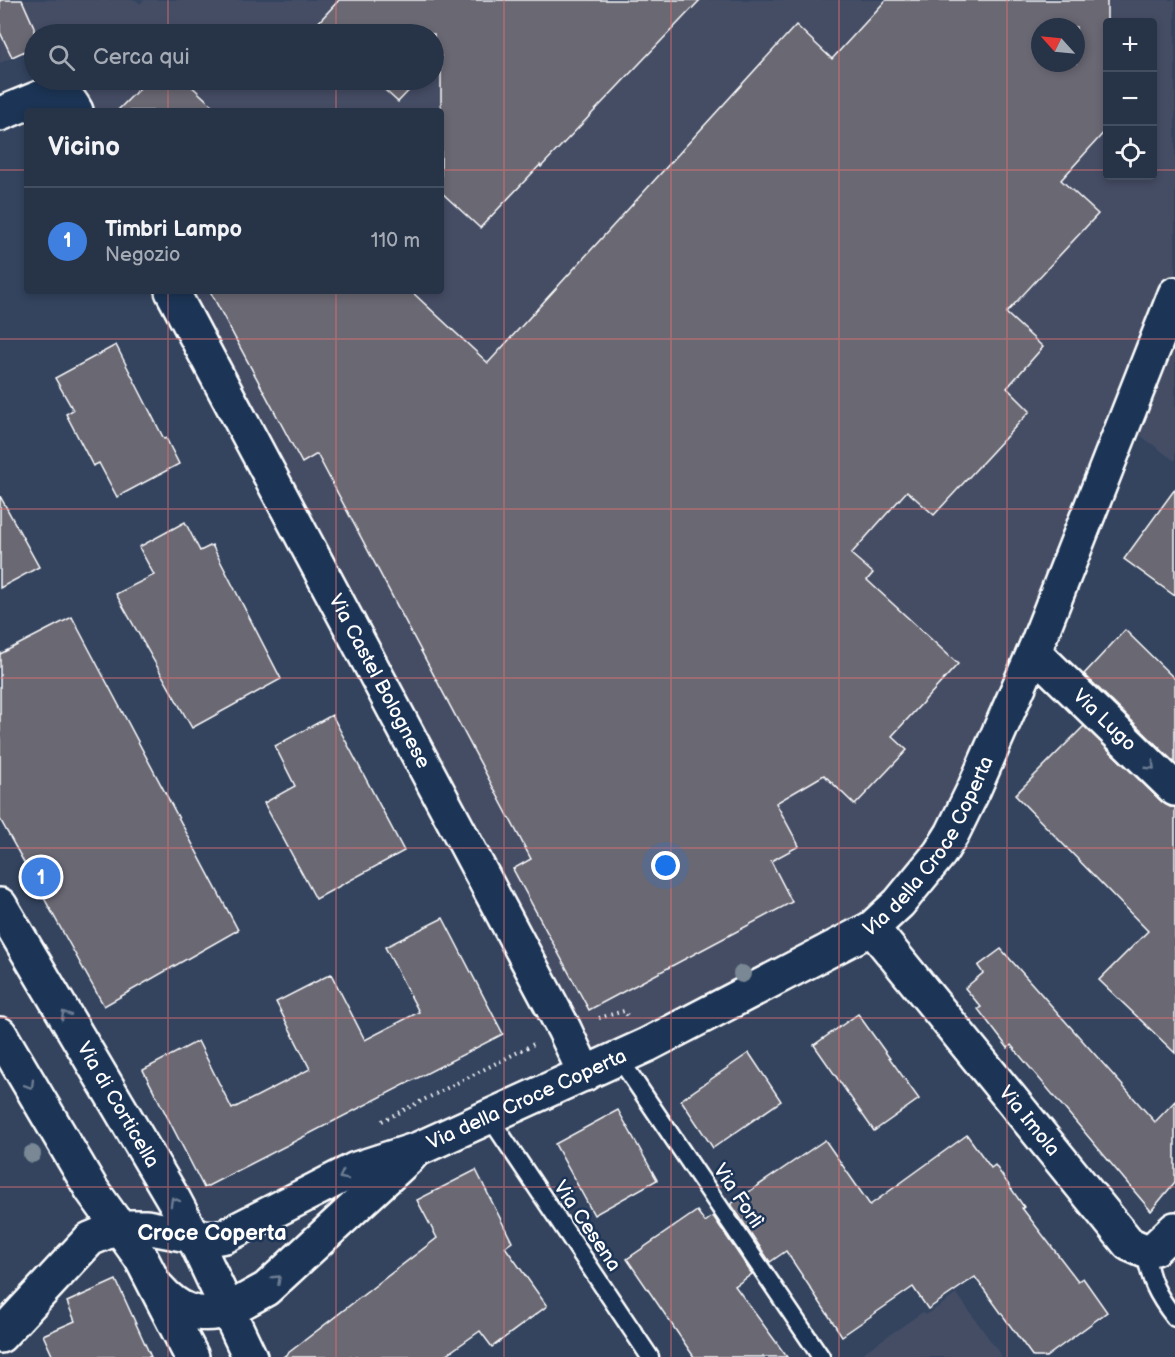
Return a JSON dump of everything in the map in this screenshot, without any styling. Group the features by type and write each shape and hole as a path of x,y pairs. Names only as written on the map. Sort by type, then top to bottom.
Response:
{"street":[{"path":"0,114 58,92 72,103 74,108"},
{"name":"Via Castel Bolognese","path":"174,294 564,1029 585,1074"},
{"name":"Via della Croce Coperta","path":"118,1227 146,1227 214,1238 225,1236 356,1169 418,1149 619,1058 729,1004 872,928 913,887 952,834 1034,652 1175,294"},
{"name":"Via Lugo","path":"1034,652 1175,789"},
{"name":"Via di Corticella","path":"0,905 193,1236 250,1357"},
{"name":"Via Imola","path":"872,928 1129,1244 1145,1251"},
{"path":"0,1034 92,1190 141,1258 192,1357"},
{"name":"Via della Croce Coperta","path":"228,1310 266,1289 418,1149"},
{"path":"0,1336 90,1239 118,1227"},
{"path":"1145,1251 1155,1248 1175,1229"},
{"path":"155,1284 181,1310 199,1313 228,1310"}],"lane":[{"name":"Via Forlì","path":"619,1058 821,1357"},
{"name":"Via Cesena","path":"490,1118 650,1357"},
{"path":"1145,1251 1150,1278 1156,1292 1175,1318"}],"shaded area":[{"path":"0,0 136,0 140,4 144,0 1175,0 1175,461 1118,419 973,772 925,860 871,916 584,1060 174,294 444,294 444,108 74,108 65,90 444,90 444,24 24,24 24,52 0,63"},
{"path":"957,1294 1002,1357 857,1357 923,1312 926,1315"}],"building":[{"path":"0,0 22,0 33,24 24,24 24,52 12,57 0,32"},
{"path":"339,0 700,0 480,228 444,195 444,108 441,108 441,90 444,90 444,24 317,24"},
{"path":"886,0 1107,0 1107,18 1103,18 1103,133 1061,180 1098,214 1006,313 1043,347 1007,388 1030,411 934,515 907,491 851,554 873,573 867,580 958,664 892,736 907,750 855,805 824,775 776,803 799,846 771,861 792,902 589,1010 513,869 531,859 317,454 302,463 212,294 414,294 488,363 796,25 832,59"},
{"path":"138,90 196,90 215,108 120,108"},
{"path":"385,90 409,90 398,102"},
{"path":"116,345 179,464 117,497 99,463 93,466 66,414 73,410 55,378"},
{"path":"1175,489 1175,596 1124,559"},
{"path":"0,496 39,567 0,588"},
{"path":"185,522 200,551 212,545 281,679 192,728 116,594 154,575 139,547"},
{"path":"72,617 238,930 104,1006 0,819 0,654"},
{"path":"1125,630 1175,679 1175,763 1084,674"},
{"path":"332,715 404,851 316,899 264,803 295,786 275,746"},
{"path":"1084,726 1162,802 1175,807 1175,1053 1099,980 1148,931 1015,795"},
{"path":"443,918 503,1034 204,1188 143,1070 198,1041 232,1109 310,1069 276,1002 331,974 365,1040 419,1012 385,947"},
{"path":"1001,949 1155,1122 1175,1101 1175,1182 1151,1211 1011,1045 1008,1048 978,1009 981,1007 965,988 983,973 978,966"},
{"path":"858,1014 919,1099 874,1131 814,1045"},
{"path":"749,1053 781,1101 713,1148 681,1100"},
{"path":"618,1110 657,1180 594,1215 555,1144"},
{"path":"967,1135 991,1168 995,1165 1024,1207 1022,1208 1078,1281 1083,1278 1107,1312 1046,1357 1033,1357 975,1277 928,1309 913,1287 842,1336 786,1251 770,1262 731,1204 825,1140 870,1205"},
{"path":"476,1170 512,1242 505,1247 547,1306 492,1347 480,1331 443,1357 283,1357 437,1238 417,1200"},
{"path":"697,1211 705,1222 713,1216 752,1274 735,1286 787,1357 694,1357 627,1259"},
{"path":"116,1280 151,1357 53,1357 43,1335 75,1321 67,1302"}],"place":[{"name":"Timbri Lampo","path":"41,877"}],"district":[{"name":"Croce Coperta","path":"212,1233"}]}
